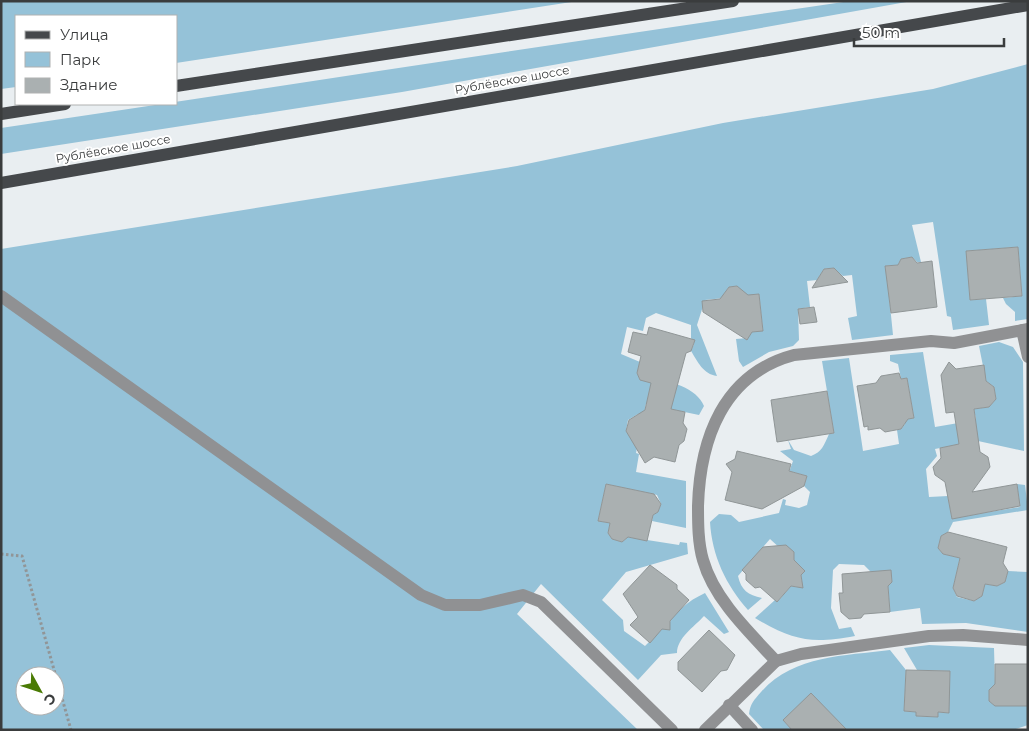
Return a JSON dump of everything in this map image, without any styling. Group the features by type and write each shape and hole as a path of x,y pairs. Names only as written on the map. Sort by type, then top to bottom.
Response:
{"main road":[{"path":"178,86 734,1"},
{"name":"Рублёвское шоссе","path":"1,182 1028,5"},
{"path":"1,114 59,105"}],"street":[{"path":"1,296 421,595 446,605 480,605 523,595 541,602 672,730"},
{"path":"776,661 731,609 716,588 702,559 698,522 699,489 706,450 714,421 727,401 742,383 757,370 773,360 794,355 931,341 954,343 1025,330 1028,357"},
{"path":"705,730 776,661 801,654 929,636 963,634 1028,640"},
{"path":"729,705 752,730"}],"path":[{"path":"1,554 22,556 71,730"}],"green space":[{"path":"1,1 578,1 178,63 178,15 15,15 15,87 1,89"},
{"path":"850,1 912,1 402,92 1,154 1,128 153,105 178,105 178,101"},
{"path":"1028,64 1028,319 1015,321 1015,312 1006,304 1003,298 1022,296 1018,247 967,251 970,300 986,299 989,325 953,330 951,317 947,316 933,222 912,225 921,262 917,262 912,257 901,259 898,265 886,266 893,335 852,340 848,318 857,316 852,275 843,276 833,268 824,269 817,280 807,281 810,307 798,309 799,340 793,346 769,352 743,367 739,361 736,339 748,338 750,332 763,330 759,294 744,296 737,286 729,287 724,294 724,298 705,300 697,325 717,376 704,370 691,351 694,344 691,338 691,325 656,313 646,318 643,331 627,327 621,354 640,362 637,373 640,380 667,381 686,388 700,399 704,406 699,415 646,404 644,414 638,414 628,420 626,431 632,440 638,443 636,453 639,454 636,472 686,481 686,528 652,521 653,515 658,512 661,504 657,495 606,484 598,521 610,523 608,533 612,539 622,542 628,537 679,545 680,542 687,543 688,554 626,572 602,600 623,620 624,631 645,646 662,629 666,629 673,617 682,608 705,593 729,632 724,634 704,616 680,642 677,653 661,655 638,680 541,584 517,614 638,730 1,730 1,249 517,166 723,123 933,89"},
{"path":"999,342 1013,347 1023,362 1024,451 978,441 935,449 937,456 926,469 929,497 948,496 952,518 1020,507 1017,484 1025,485 1028,510 953,522 948,532 941,536 938,548 943,554 960,558 953,588 957,597 974,601 982,596 985,584 997,586 1005,582 1008,571 1028,572 1028,632 966,623 922,624 920,608 890,612 888,586 892,582 891,574 871,572 864,565 839,564 833,570 831,608 839,629 851,627 855,636 826,640 803,639 781,632 755,618 775,600 779,600 791,586 797,587 802,582 801,575 805,571 770,539 738,576 741,585 746,591 762,598 748,610 727,580 717,558 710,522 719,514 731,515 739,522 779,513 783,499 786,500 785,505 799,508 807,505 810,492 804,486 807,476 793,472 788,475 793,461 780,451 791,449 788,440 794,450 811,456 820,450 829,434 834,433 822,361 849,358 863,451 899,444 897,430 901,429 905,424 904,420 914,418 907,378 901,379 898,364 890,361 890,355 923,352 935,427 976,420 974,409 989,407 996,399 994,387 986,381 979,346"},
{"path":"929,645 994,648 995,684 989,690 989,701 996,706 1028,706 1028,725 1013,730 838,730 783,720 792,730 764,730 749,714 753,702 774,680 804,664 838,656 890,650 906,670 904,711 916,712 916,716 937,717 938,712 948,713 950,671 917,670 904,648"}],"building":[{"path":"1018,247 1022,296 970,300 966,251"},
{"path":"912,257 917,263 932,261 937,307 891,313 885,266 898,265 901,259"},
{"path":"834,268 848,282 812,288 824,269"},
{"path":"737,286 748,295 759,294 763,331 752,332 747,340 703,312 702,301 720,299 729,287"},
{"path":"814,307 817,322 800,324 798,309"},
{"path":"649,327 695,340 691,351 686,353 671,409 685,412 683,423 687,429 684,441 679,445 675,462 654,457 645,463 626,431 629,420 645,410 651,383 640,380 637,373 641,356 628,352 633,332 647,335"},
{"path":"949,362 956,369 984,365 986,381 994,387 996,399 989,407 974,409 980,452 988,457 990,467 972,492 1017,484 1020,506 952,519 945,482 935,475 933,467 941,458 940,448 959,444 954,412 946,413 941,375"},
{"path":"899,373 901,379 907,378 914,418 908,419 901,429 885,432 880,428 868,430 868,426 864,427 857,386 876,383 881,376"},
{"path":"827,391 834,433 777,442 771,400"},
{"path":"737,451 791,464 789,471 807,476 804,486 762,509 725,500 732,472 726,464 735,459"},
{"path":"606,484 654,494 661,504 658,512 653,515 647,541 628,537 622,542 612,539 608,533 610,523 598,521"},
{"path":"948,532 1007,547 1003,563 1008,571 1005,582 997,586 985,584 982,596 974,601 957,596 953,588 960,558 943,554 938,548 941,536"},
{"path":"786,545 794,552 794,560 805,571 801,575 803,588 791,586 777,602 760,587 755,588 746,580 746,574 742,570 763,547"},
{"path":"650,565 677,585 677,589 689,600 670,621 670,630 662,629 650,643 630,625 638,617 623,594"},
{"path":"891,570 892,582 888,586 890,612 864,614 861,618 849,619 841,612 839,593 843,593 842,574"},
{"path":"709,630 735,655 727,670 721,671 702,692 678,670 678,662"},
{"path":"995,664 1028,664 1028,706 995,706 989,701 989,690 995,684"},
{"path":"906,670 950,671 949,713 938,712 938,717 916,716 916,712 904,711"},
{"path":"811,693 847,730 792,730 783,720"}]}
